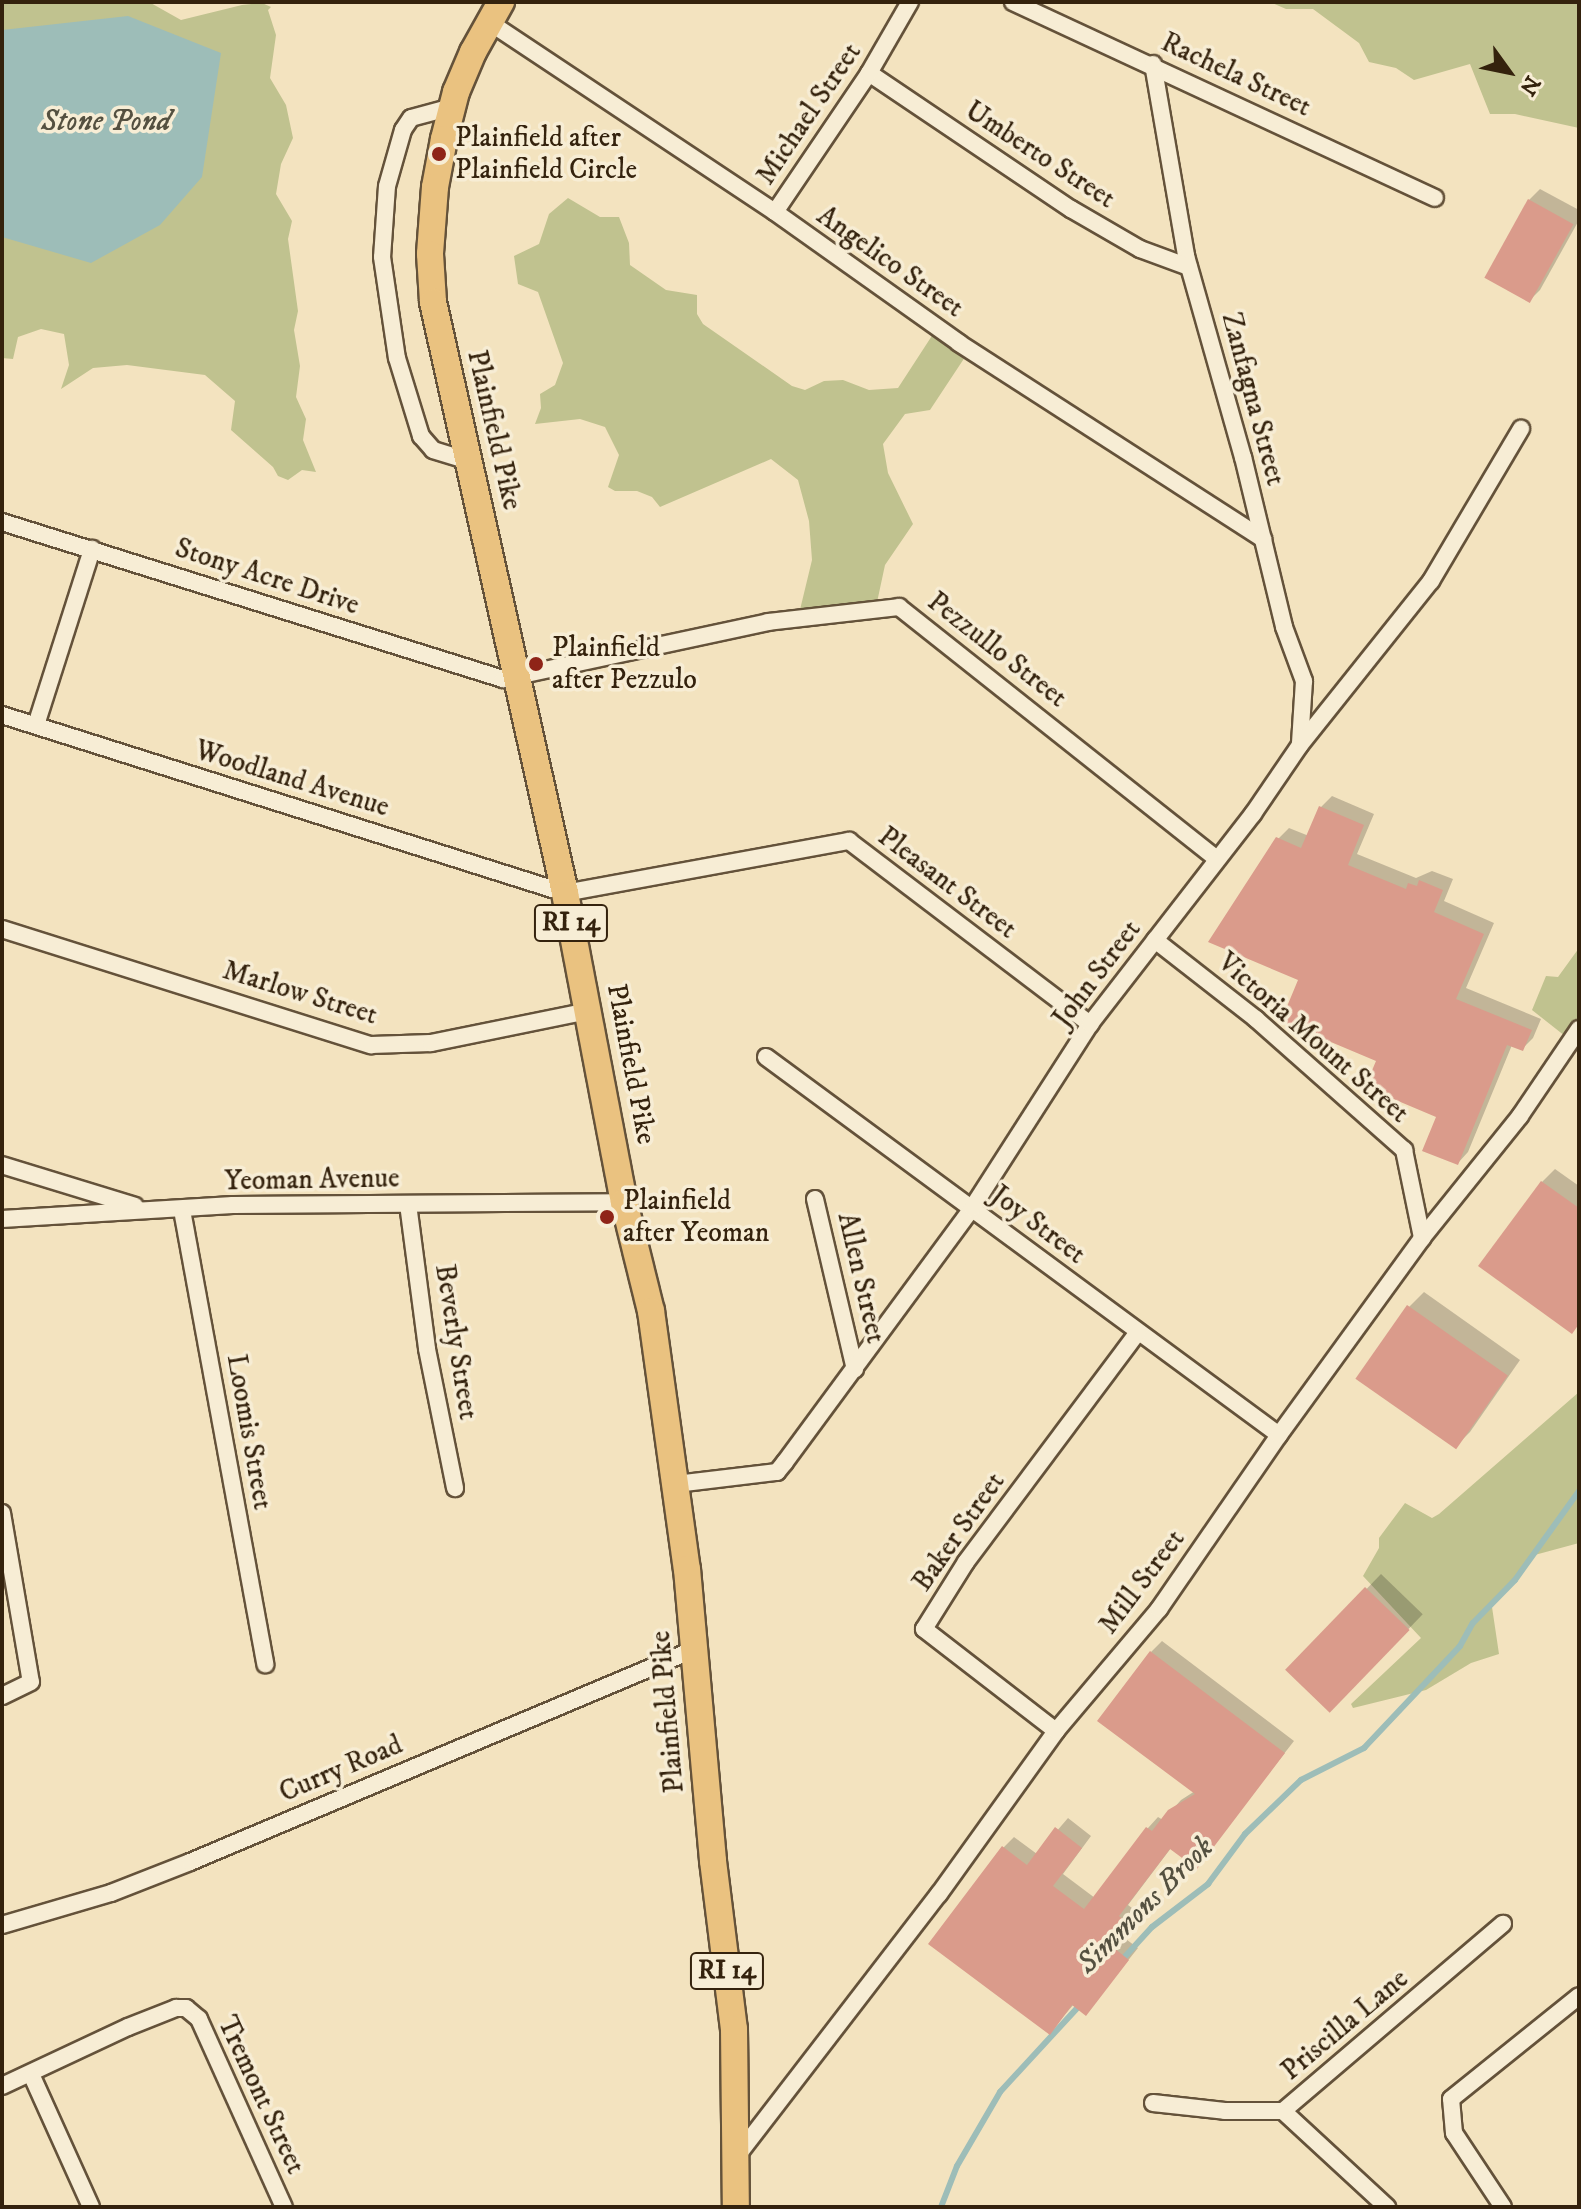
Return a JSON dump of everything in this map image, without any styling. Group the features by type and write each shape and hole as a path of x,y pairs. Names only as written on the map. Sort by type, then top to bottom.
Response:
{"main road":[{"name":"Plainfield Pike","path":"496,8 473,52 452,107 435,187 430,254 433,302 565,893 624,1202 651,1311 676,1484 695,1649 713,1861 734,2029 736,2207"}],"street":[{"name":"Michael Street","path":"775,212 869,73 910,2"},
{"name":"Rachela Street","path":"1013,2 1153,64 1435,198"},
{"name":"Angelico Street","path":"496,8 959,343 1263,539"},
{"name":"Zanfagna Street","path":"1153,64 1189,267 1284,627 1304,681 1300,745"},
{"name":"Umberto Street","path":"869,73 1071,209 1140,249 1189,267"},
{"path":"452,107 411,118 403,130 387,186 382,257 397,358 421,436 433,450 468,461"},
{"name":"John Street","path":"676,1484 777,1472 972,1208 1090,1024 1271,791 1300,745 1431,581 1521,429"},
{"name":"Stony Acre Drive","path":"2,522 503,679 517,675"},
{"path":"36,725 92,549"},
{"name":"Pezzullo Street","path":"517,675 768,622 899,607 1216,858"},
{"name":"Woodland Avenue","path":"2,715 565,893"},
{"name":"Pleasant Street","path":"565,893 849,841 1090,1024"},
{"name":"Marlow Street","path":"2,929 371,1045 431,1043 588,1011"},
{"name":"Victoria Mount Street","path":"1155,940 1256,1019 1404,1150 1422,1238"},
{"name":"Mill Street","path":"736,2158 939,1894 1056,1731 1159,1609 1279,1435 1422,1238 1520,1116 1579,1029"},
{"name":"Joy Street","path":"766,1057 1279,1435"},
{"path":"2,1165 144,1209"},
{"name":"Allen Street","path":"815,1199 855,1369"},
{"name":"Yeoman Avenue","path":"2,1219 233,1205 624,1202"},
{"name":"Beverly Street","path":"408,1204 427,1349 455,1488"},
{"name":"Loomis Street","path":"182,1210 265,1664"},
{"name":"Baker Street","path":"1056,1731 924,1629 966,1562 1138,1332"},
{"path":"2,1513 31,1682 2,1696"},
{"name":"Curry Road","path":"2,1925 111,1893 190,1862 695,1649"},
{"name":"Priscilla Lane","path":"1153,2103 1225,2111 1283,2111 1503,1924"},
{"path":"1503,2207 1454,2133 1451,2099 1579,1996"},
{"name":"Tremont Street","path":"31,2074 128,2027 176,2008 186,2008 199,2019 284,2207"},
{"path":"2,2086 31,2074 91,2207"},
{"path":"1283,2111 1387,2207"}],"green space":[{"path":"2,2 149,2 181,20 242,5 262,3 271,7 268,10 276,35 270,78 286,105 293,138 281,164 276,194 292,221 288,239 298,311 294,330 300,366 296,397 306,419 303,440 316,472 302,470 288,480 278,476 273,467 231,430 235,401 205,375 127,365 93,368 61,389 69,365 64,334 41,329 18,337 13,359 2,358"},
{"path":"1270,2 1579,2 1579,128 1515,114 1490,114 1470,64 1414,80 1396,68 1369,62 1359,43 1313,9 1286,9"},
{"path":"568,198 600,217 619,217 629,243 630,265 666,290 697,295 697,314 703,324 792,386 805,390 824,381 843,380 869,390 898,388 937,328 969,351 930,410 905,414 883,444 888,473 913,524 885,565 876,607 798,618 812,560 809,521 798,480 771,459 660,507 652,497 637,491 615,491 608,487 619,455 605,427 580,419 535,424 541,408 540,394 555,385 563,363 538,292 518,284 514,256 539,244 549,214"},
{"path":"1579,948 1579,1024 1565,1036 1532,1010 1546,976 1558,977"},
{"path":"1579,1392 1579,1543 1531,1556 1492,1607 1499,1654 1471,1663 1426,1690 1353,1708 1351,1704 1421,1638 1363,1576 1379,1548 1379,1538 1405,1503 1432,1518 1439,1514"}],"water":[{"name":"Stone Pond","path":"128,16 221,53 202,177 160,225 91,263 2,237 2,30"}],"building":[{"path":"1528,199 1573,224 1530,303 1484,278"},
{"path":"1319,806 1364,825 1348,865 1406,889 1408,883 1417,886 1419,880 1443,890 1434,912 1484,934 1456,999 1532,1030 1523,1051 1507,1045 1458,1165 1422,1151 1436,1117 1365,1087 1376,1061 1281,1021 1298,980 1208,942 1276,837 1301,848"},
{"path":"1541,1181 1579,1208 1579,1324 1572,1334 1478,1266"},
{"path":"1407,1305 1508,1376 1456,1449 1355,1379"},
{"path":"1365,1587 1410,1630 1330,1713 1285,1670"},
{"path":"1150,1651 1285,1753 1197,1869 1170,1849 1119,1916 1131,1926 1114,1948 1129,1960 1086,2016 1072,2005 1050,2035 928,1944 1002,1846 1027,1865 1055,1827 1082,1848 1053,1886 1084,1909 1146,1827 1152,1831 1168,1810 1195,1794 1097,1721"}],"waterway":[{"name":"Simmons Brook","path":"1120,1962 1152,1927 1208,1884 1245,1834 1301,1780 1364,1748 1460,1646 1473,1623 1515,1580 1579,1491"},
{"name":"Simmons Brook","path":"941,2207 957,2166 1000,2092 1080,2005"}],"place":[{"name":"Plainfield after Plainfield Circle","path":"439,154"},
{"name":"Plainfield after Pezzulo","path":"536,664"},
{"name":"Plainfield after Yeoman","path":"607,1217"}]}
